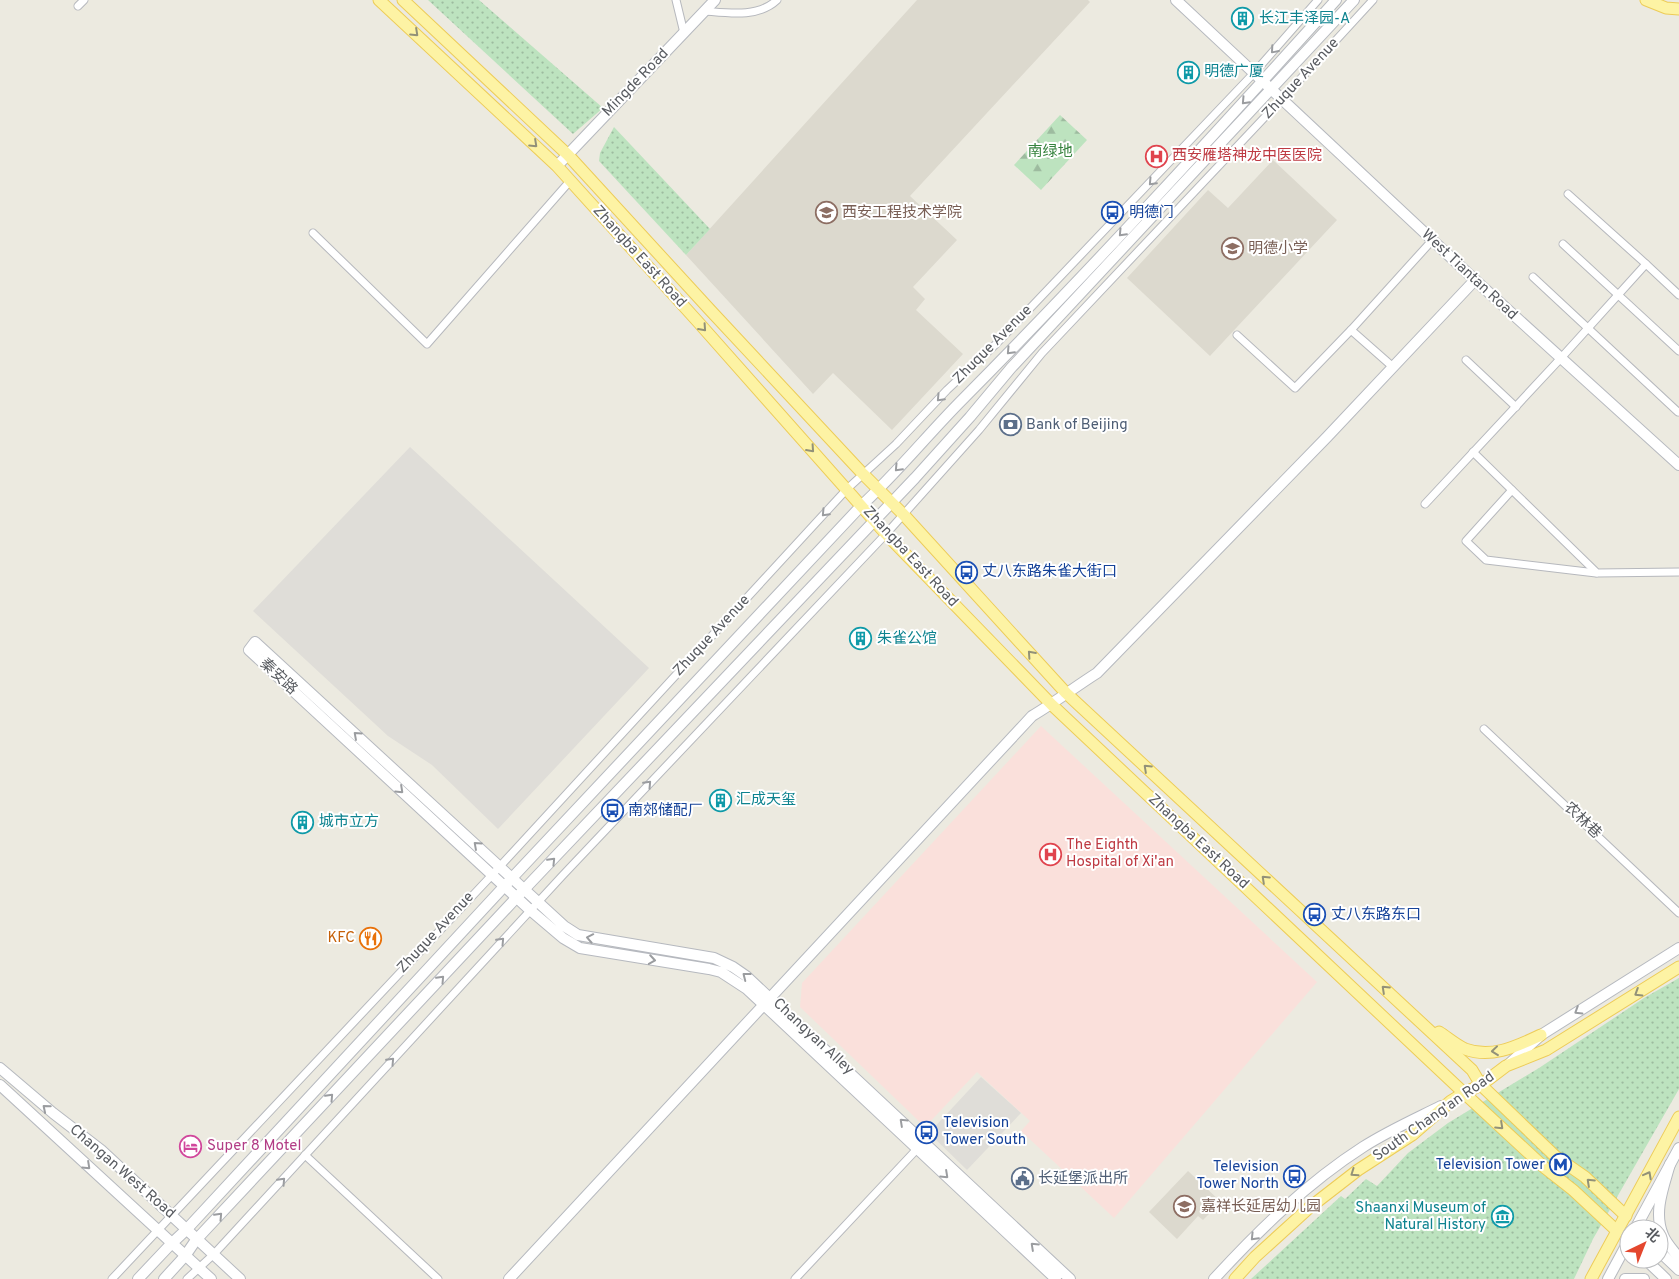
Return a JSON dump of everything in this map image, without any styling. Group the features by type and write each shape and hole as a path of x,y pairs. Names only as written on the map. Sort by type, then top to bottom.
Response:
{"main road":[{"name":"Zhangba East Road","path":"379,0 557,166 874,521 1052,704 1464,1093 1617,1231"},
{"name":"Zhangba East Road","path":"403,0 568,155 863,474 903,514 1066,693 1472,1070 1481,1085 1556,1156 1585,1177 1626,1216"},
{"name":"Mingde Road","path":"557,166 715,0"},
{"name":"West Tiantan Road","path":"1176,0 1475,280 1679,464"},
{"name":"Zhuque Avenue","path":"138,1279 186,1230 504,886 861,506 993,370 1142,211 1336,0"},
{"name":"Zhuque Avenue","path":"164,1279 185,1256 196,1240 517,897 874,521 964,424 1011,368 1354,0"},
{"path":"1646,0 1666,8 1679,9"},
{"path":"509,1279 1032,716 1097,673 1327,437 1475,280"},
{"name":"秦安路","path":"504,886 248,650 255,642 512,878"},
{"name":"Changyan Alley","path":"512,878 564,926 578,935 714,958 746,976 767,1001 917,1149 1056,1279"},
{"name":"Changyan Alley","path":"504,886 563,938 580,948 715,970 767,1001 1070,1279"},
{"path":"1410,1013 1460,1046 1472,1051 1507,1050 1541,1035 1679,948"},
{"name":"South Chang'an Road","path":"1235,1279 1255,1257 1309,1208 1358,1170 1412,1135 1451,1101 1481,1085 1506,1066 1546,1050 1679,967"},
{"path":"1506,1066 1541,1035"},
{"name":"Changan West Road","path":"0,1068 53,1113 101,1150 240,1279"},
{"name":"Changan West Road","path":"0,1085 211,1279"},
{"path":"1214,1279 1278,1213 1334,1167 1365,1146 1405,1123 1451,1101"},
{"path":"1591,1279 1679,1117"},
{"path":"1640,1219 1679,1148"},
{"path":"1670,1164 1660,1201 1660,1224 1666,1240 1679,1258"},
{"path":"1608,1279 1619,1259"},
{"path":"1669,1260 1679,1270"},
{"path":"1656,1269 1666,1279"},
{"path":"1626,1279 1644,1279"}],"street":[{"path":"676,0 684,33"},
{"path":"705,11 750,13 772,5 777,0"},
{"name":"Zhuque Avenue","path":"112,1279 492,875 847,489 896,444 946,390 996,344 1254,73 1318,0"},
{"name":"Zhuque Avenue","path":"187,1279 214,1254 530,910 886,534 980,430 1042,353 1373,0"},
{"path":"313,233 427,344 570,181"},
{"path":"1568,194 1679,295"},
{"path":"1563,244 1679,352"},
{"path":"1237,335 1295,388 1428,246"},
{"path":"1425,504 1646,264"},
{"path":"1533,277 1678,412"},
{"path":"1351,330 1392,367"},
{"path":"1466,360 1516,406"},
{"path":"1473,452 1597,573"},
{"path":"1512,490 1466,541 1486,560 1597,573 1679,572"},
{"name":"农林巷","path":"1484,729 1679,913"},
{"path":"795,1279 917,1149"},
{"path":"305,1156 438,1279"}],"shaded area":[{"name":"西安工程技术学院","path":"917,0 1088,0 1090,2 910,196 957,240 913,287 925,299 916,310 963,354 892,430 833,373 813,394 686,255"},
{"name":"明德小学","path":"1273,160 1337,220 1210,356 1127,278 1208,190 1228,208"},
{"path":"410,447 649,668 498,829 432,765 388,736 253,611"},
{"name":"The Eighth Hospital of Xi'an","path":"1041,726 1317,982 1114,1218 1021,1131 1030,1121 977,1072 925,1127 800,1007 802,983"},
{"path":"981,1077 1021,1113 967,1170 929,1133"},
{"name":"嘉祥长延居幼儿园","path":"1188,1171 1221,1202 1203,1220 1198,1216 1177,1239 1149,1212"}],"green space":[{"path":"428,0 479,0 603,108 573,134"},
{"name":"南绿地","path":"1060,115 1087,140 1041,190 1014,165"},
{"path":"614,127 710,229 686,255 599,161 600,153"},
{"path":"1679,978 1679,1089 1593,1239 1574,1279 1251,1279 1341,1196 1345,1199 1366,1179 1377,1186 1408,1153 1448,1123 1539,1068 1644,998"}],"place":[{"name":"长江丰泽园-A","path":"1243,19"},
{"name":"明德广厦","path":"1188,72"},
{"name":"西安雁塔神龙中医医院","path":"1156,156"},
{"name":"西安工程技术学院","path":"826,213"},
{"name":"明德门","path":"1113,213"},
{"name":"明德小学","path":"1232,249"},
{"name":"Bank of Beijing","path":"1010,425"},
{"name":"丈八东路朱雀大街口","path":"966,572"},
{"name":"朱雀公馆","path":"861,639"},
{"name":"汇成天玺","path":"720,800"},
{"name":"南郊储配厂","path":"612,811"},
{"name":"城市立方","path":"303,822"},
{"name":"The Eighth Hospital of Xi'an","path":"1050,854"},
{"name":"丈八东路东口","path":"1315,915"},
{"name":"KFC","path":"371,938"},
{"name":"Television Tower South","path":"927,1132"},
{"name":"Super 8 Motel","path":"191,1146"},
{"name":"Television Tower","path":"1561,1165"},
{"name":"Television Tower North","path":"1295,1176"},
{"name":"长延堡派出所","path":"1022,1179"},
{"name":"嘉祥长延居幼儿园","path":"1185,1207"},
{"name":"Shaanxi Museum of Natural History","path":"1502,1217"}]}
